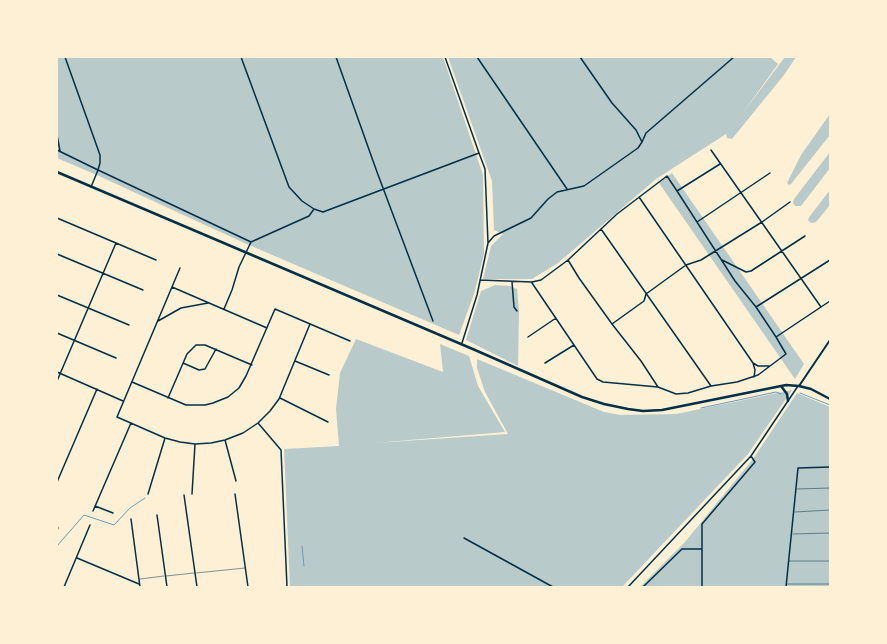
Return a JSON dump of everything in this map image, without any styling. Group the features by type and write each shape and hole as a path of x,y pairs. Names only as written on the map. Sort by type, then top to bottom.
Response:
{"main road":[{"path":"57,172 582,397 604,404 643,411 662,410 780,386 799,386 811,389 830,399"},
{"path":"780,386 787,394 788,401"}],"street":[{"path":"65,57 100,155 98,170 91,186"},
{"path":"241,57 289,187 314,209 323,212 384,190 479,152"},
{"path":"336,57 433,321"},
{"path":"445,57 485,169 488,243 477,295 461,344"},
{"path":"478,57 567,189"},
{"path":"580,57 612,103 636,130 642,142"},
{"path":"488,243 494,236 531,218 548,199 557,192 584,186 638,148 646,133 734,57"},
{"path":"57,135 61,151"},
{"path":"57,150 251,242"},
{"path":"711,150 821,307"},
{"path":"677,191 720,164"},
{"path":"697,222 770,173"},
{"path":"480,280 532,282 544,278 568,260 617,214 667,176 735,281 756,307 786,354 754,376 737,382 711,386 697,392 682,394 671,393 658,387 600,381 594,377 532,282"},
{"path":"639,197 753,363 755,370 754,376"},
{"path":"612,324 644,301 646,294 686,265 701,260 762,222 790,202"},
{"path":"224,309 251,242 308,216 314,209"},
{"path":"57,218 156,260"},
{"path":"601,229 711,386"},
{"path":"721,259 746,272 805,236"},
{"path":"57,381 116,243"},
{"path":"57,254 143,290"},
{"path":"568,260 612,324 642,361 658,387"},
{"path":"756,307 830,260"},
{"path":"180,268 117,417 130,423 165,438 195,444 225,440 243,433 258,423 280,398 310,324"},
{"path":"512,282 514,307 517,312"},
{"path":"172,287 267,328"},
{"path":"57,295 129,325"},
{"path":"776,337 830,301"},
{"path":"158,321 181,308 208,302"},
{"path":"132,382 186,405 205,405 221,400 239,388 243,382 252,365 275,309 350,341"},
{"path":"528,337 556,318"},
{"path":"57,334 116,358"},
{"path":"628,587 751,456 830,340"},
{"path":"168,398 189,351 196,345 205,345 252,365"},
{"path":"545,363 574,345"},
{"path":"183,363 199,370 205,369 216,349"},
{"path":"295,361 329,375"},
{"path":"753,363 758,366 772,365"},
{"path":"57,372 124,401"},
{"path":"57,482 97,389"},
{"path":"280,398 328,422"},
{"path":"93,511 130,423"},
{"path":"258,423 280,450 287,587"},
{"path":"148,494 165,438"},
{"path":"225,440 236,481"},
{"path":"192,494 195,444"},
{"path":"702,587 702,524 755,462 751,456"},
{"path":"786,587 798,468 830,467"},
{"path":"235,494 248,587"},
{"path":"184,495 197,587"},
{"path":"95,506 113,513"},
{"path":"157,515 167,587"},
{"path":"131,519 140,587"},
{"path":"64,587 90,525"},
{"path":"464,538 553,587"},
{"path":"643,587 682,549 702,549"},
{"path":"77,558 139,584"}],"lane":[{"path":"796,489 830,488"},
{"path":"794,512 830,510"},
{"path":"791,534 830,533"},
{"path":"789,561 830,561"},
{"path":"139,579 245,568"},
{"path":"786,584 830,584"}],"shaded area":[{"path":"57,57 443,57 483,175 484,254 474,294 459,335 242,242 57,158"},
{"path":"448,57 770,57 778,64 742,114 785,57 796,57 784,75 732,139 727,138 726,134 656,179 558,263 532,279 483,279 491,246 503,234 494,230 492,181"},
{"path":"830,114 830,135 789,185 787,183 801,155"},
{"path":"830,152 830,168 801,206 795,206 793,203 794,199"},
{"path":"672,173 804,364 795,379 659,183"},
{"path":"830,190 830,205 816,222 811,223 808,220 810,216"},
{"path":"495,285 510,286 517,289 519,311 518,366 466,340 481,291"},
{"path":"356,339 443,372 440,344 469,356 478,386 505,432 374,443 508,434 485,392 477,368 477,359 604,412 621,415 676,414 792,390 748,454 622,587 290,587 284,449 339,446 336,409 340,373"},
{"path":"797,393 830,407 830,587 640,587 685,542 753,459"}],"waterway":[{"path":"701,408 776,392 781,394"},
{"path":"800,393 830,405"},
{"path":"57,546 84,515 114,525 130,508 145,498"},
{"path":"302,546 304,566"}]}
